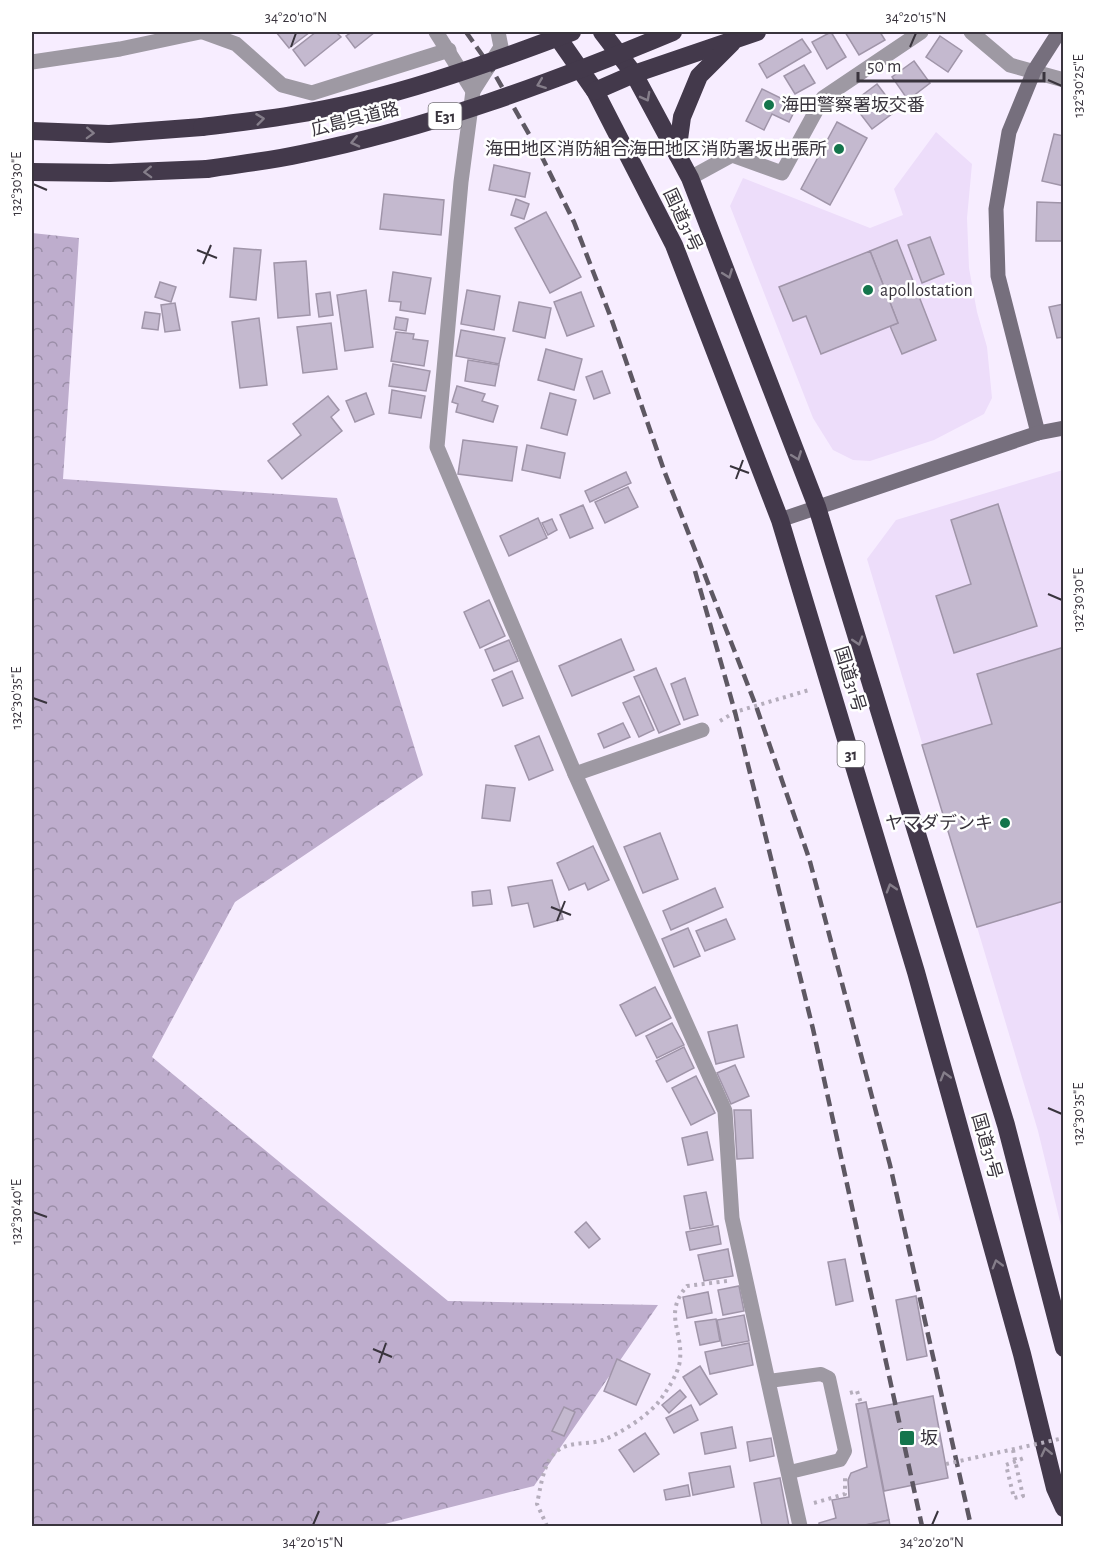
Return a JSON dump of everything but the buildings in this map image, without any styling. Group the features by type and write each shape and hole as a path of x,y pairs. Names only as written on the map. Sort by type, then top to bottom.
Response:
{"highway":[{"name":"国道31号","path":"555,32 595,92 674,244 780,520 916,972 1023,1354 1055,1488 1064,1508"},
{"name":"広島呉道路","path":"32,131 109,134 202,127 294,115 432,81 572,32"},
{"name":"国道31号","path":"602,32 634,74 690,178 817,507 1006,1125 1064,1348"},
{"name":"広島呉道路","path":"32,172 110,173 207,169 300,154 442,117 537,86 673,32"},
{"path":"595,92 634,74 757,32"},
{"path":"677,154 682,117 699,76 735,39"}],"street":[{"path":"32,62 120,49 202,32 236,44 282,84 312,93 449,50"},
{"path":"436,32 449,50 472,92"},
{"path":"498,32 501,46 472,92 437,447 575,774 725,1111 732,1218 790,1472 800,1527"},
{"path":"690,178 732,155 782,173 823,98 921,32"},
{"path":"971,32 1010,64 1064,80"},
{"path":"1038,433 998,276 996,209 1009,132 1034,71 1059,32"},
{"path":"780,520 1038,433 1064,428"},
{"path":"575,774 702,730"}],"lane":[{"path":"769,1381 821,1374 829,1378 845,1450 840,1460 790,1472"}],"path":[{"path":"702,730 735,712 830,684"},
{"path":"548,1527 537,1504 551,1457 565,1445 602,1440 644,1416 658,1403 678,1368 680,1358 674,1315 677,1298 687,1286 746,1279"},
{"path":"946,1464 1064,1438"},
{"path":"1013,1450 1023,1496 1014,1498 1006,1465 1024,1458"}],"shaded area":[{"name":"apollostation","path":"936,132 972,164 967,218 969,268 977,312 987,347 992,398 984,414 934,440 870,461 853,460 833,450 813,418 730,206 743,178 870,228 903,215 894,189"},
{"path":"1063,470 1063,1234 1038,1131 867,559 896,520"}],"green space":[{"path":"32,233 79,238 63,479 337,498 423,775 235,902 152,1057 448,1301 658,1305 534,1486 377,1526 32,1526"}],"railway":[{"path":"466,32 490,66 541,155 574,222 611,318 665,473 756,706 809,858 890,1165 971,1526"},
{"path":"695,571 735,712 813,1029 922,1526"}],"place":[{"name":"海田警察署坂交番","path":"769,105"},
{"name":"海田地区消防組合海田地区消防署坂出張所","path":"839,149"},
{"name":"apollostation","path":"868,290"},
{"name":"ヤマダデンキ","path":"1005,823"},
{"name":"坂","path":"907,1438"}]}
